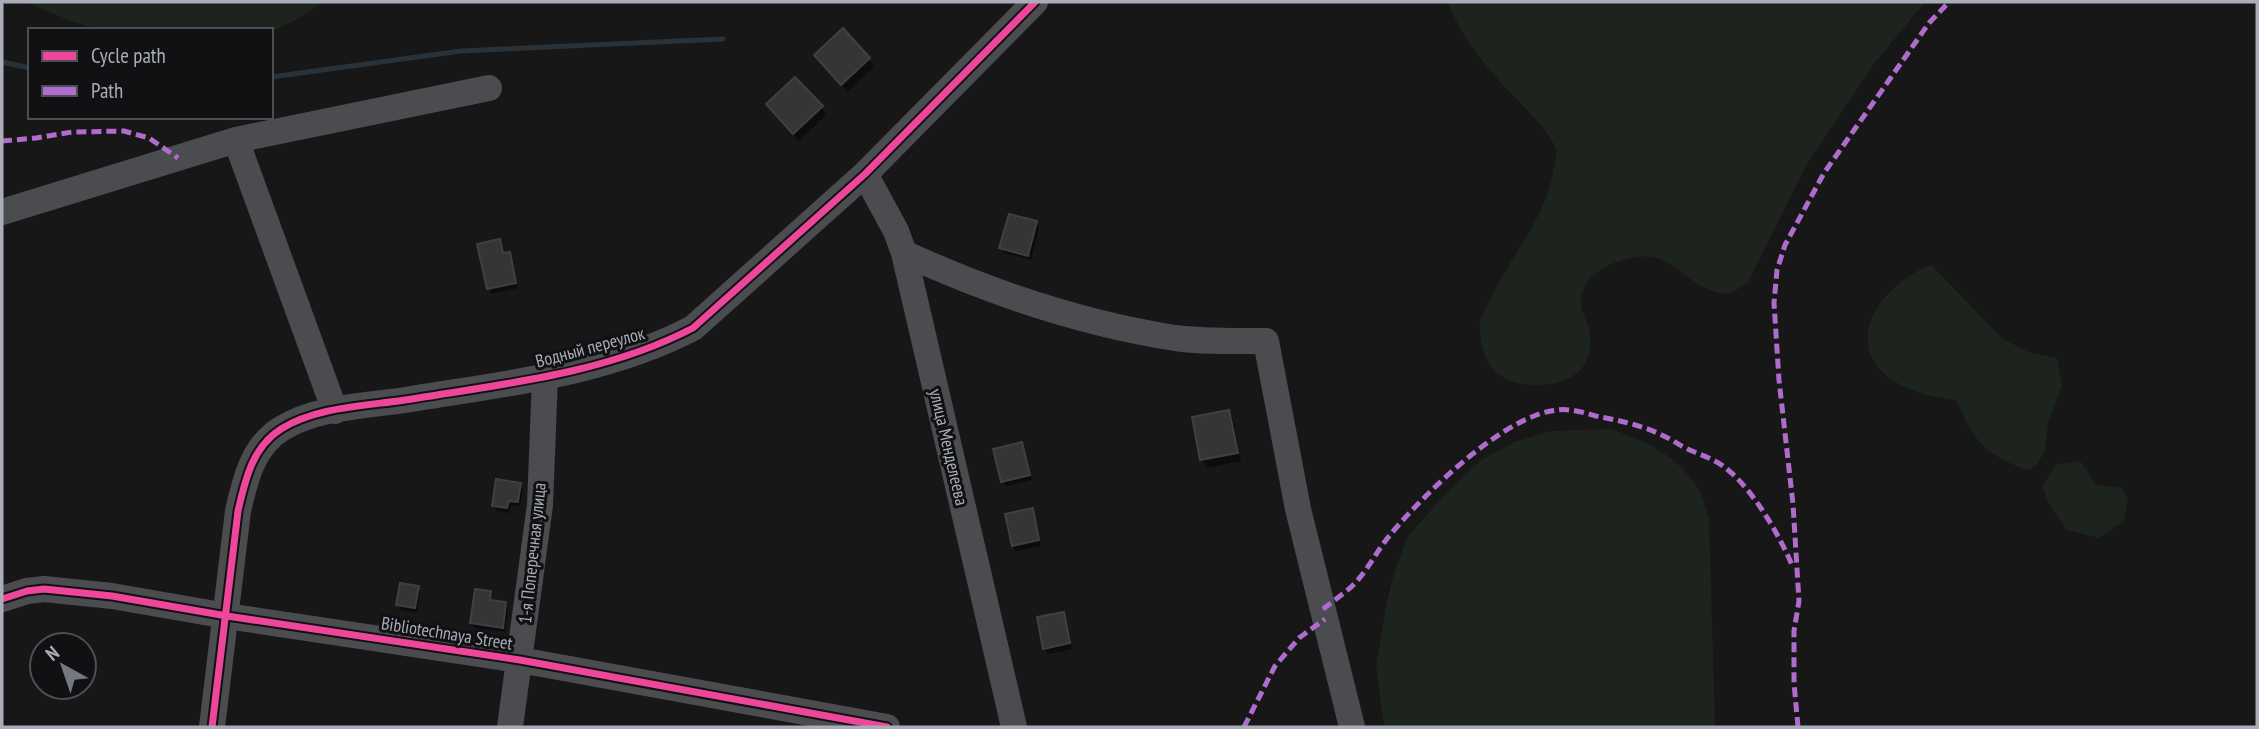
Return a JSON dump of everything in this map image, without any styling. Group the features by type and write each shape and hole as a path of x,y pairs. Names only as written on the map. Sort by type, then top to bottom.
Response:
{"street":[{"name":"Водный переулок","path":"227,616 238,511 246,476 269,438 298,420 335,411 545,377 610,362 670,341 694,328 865,174 1035,2"},
{"path":"2,212 236,140 489,88"},
{"path":"236,140 335,411"},
{"name":"улица Менделеева","path":"865,174 896,231 904,253 1014,727"},
{"path":"904,253 965,281 1027,303 1125,328 1176,338 1266,341 1298,509 1352,727"},
{"name":"1-я Поперечная улица","path":"510,727 540,505 545,377"},
{"name":"Bibliotechnaya Street","path":"2,598 44,589 112,596 520,660 887,727"},
{"path":"212,727 227,616"}],"shaded area":[{"path":"26,2 323,2 273,31 273,28 94,28"},
{"path":"1448,2 1925,2 1873,65 1806,166 1748,282 1732,293 1721,293 1696,283 1661,259 1637,257 1608,265 1592,277 1582,293 1581,306 1589,329 1590,352 1582,369 1556,383 1524,385 1500,375 1487,361 1480,336 1480,323 1501,278 1538,216 1551,183 1556,150 1539,123 1475,51"},
{"path":"1931,265 2003,339 2028,352 2057,358 2062,386 2048,423 2045,451 2036,466 2027,470 2001,459 1975,436 1957,401 1905,387 1883,373 1871,357 1868,339 1871,321 1880,304 1894,288 1911,275"},
{"path":"1610,429 1635,438 1670,457 1689,476 1702,498 1709,518 1715,727 1384,727 1376,665 1387,601 1408,536 1480,461 1514,442 1552,431"},
{"path":"2080,461 2097,485 2122,488 2128,499 2124,521 2099,538 2067,530 2050,506 2042,486 2056,465"}],"building":[{"path":"843,28 870,58 841,85 814,55"},
{"path":"795,77 823,106 793,134 766,104"},
{"path":"1009,214 1037,221 1028,256 999,248"},
{"path":"500,239 503,253 510,252 516,283 487,289 477,244"},
{"path":"1229,410 1238,453 1200,460 1192,417"},
{"path":"1022,442 1030,475 1001,482 993,449"},
{"path":"496,479 521,483 518,502 509,501 507,508 492,506"},
{"path":"1033,508 1039,540 1012,546 1005,514"},
{"path":"400,583 419,586 415,608 396,605"},
{"path":"475,589 491,591 490,600 506,602 503,628 470,623"},
{"path":"1064,612 1070,643 1043,649 1037,617"}],"waterway":[{"path":"273,77 461,51 723,39"},
{"path":"2,62 28,68"}],"marked path":[{"path":"1798,727 1794,683 1794,631 1799,601 1793,504 1779,380 1774,303 1777,270 1785,245 1824,173 1929,23 1949,2"},
{"path":"2,141 72,132 124,131 149,138 178,158"},
{"path":"1323,609 1356,582 1386,540 1444,478 1514,425 1558,410 1579,412 1642,427 1723,466 1744,486 1763,511 1792,565"},
{"path":"1244,727 1275,666 1299,638 1325,619"}],"cycle path":[{"path":"212,727 238,511 251,466 271,436 295,422 341,408 516,382 589,367 659,344 693,328 865,174 1035,2"},
{"path":"2,599 44,589 112,596 520,660 887,727"}]}
